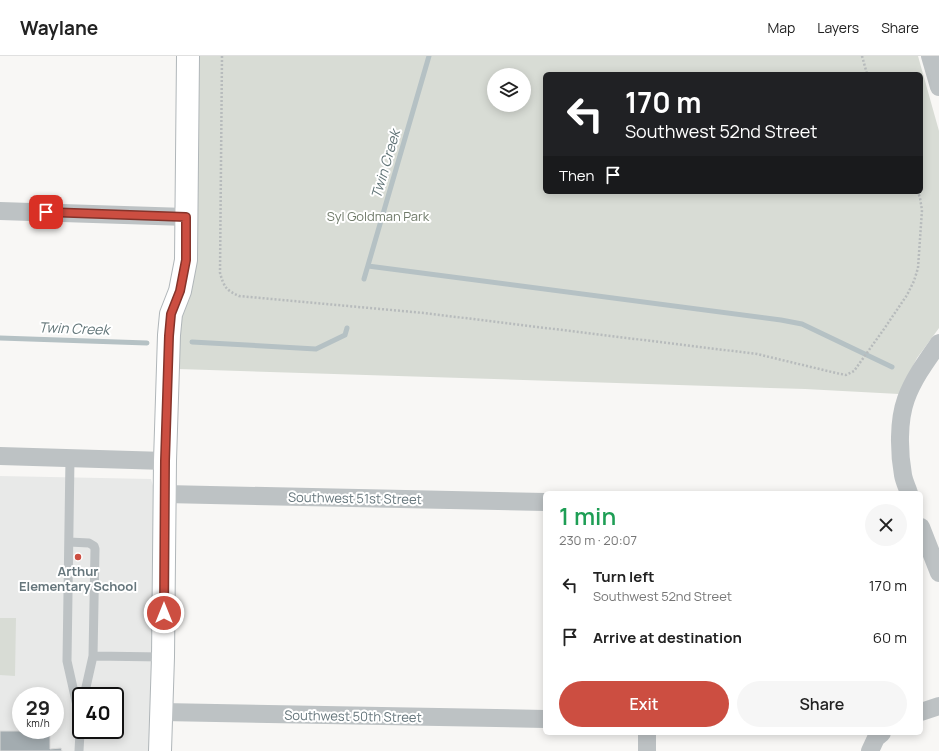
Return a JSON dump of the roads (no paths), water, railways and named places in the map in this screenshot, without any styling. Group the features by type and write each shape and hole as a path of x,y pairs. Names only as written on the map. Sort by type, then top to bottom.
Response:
{"street":[{"path":"160,751 163,657 165,461 169,336 171,314 180,291 186,260 188,56"},
{"path":"930,56 939,87"},
{"path":"0,211 186,217"},
{"path":"908,491 903,476 900,448 901,422 906,399 916,377 939,343"},
{"path":"0,456 165,461"},
{"name":"Southwest 51st Street","path":"165,494 543,502"},
{"path":"923,532 939,574"},
{"path":"923,711 939,706"},
{"name":"Southwest 50th Street","path":"162,712 543,719"},
{"path":"647,735 647,751"},
{"path":"870,751 876,738 880,735"}],"lane":[{"path":"70,458 67,661 73,687"},
{"path":"69,542 89,543 94,546 95,549 92,656 86,687"},
{"path":"92,656 163,657"},
{"path":"79,739 79,751"}],"waterway":[{"name":"Twin Creek","path":"364,279 429,56"},
{"path":"368,266 802,324 892,367"},
{"name":"Twin Creek","path":"192,342 316,349 345,335 347,328"},
{"name":"Twin Creek","path":"0,338 147,343"}],"place":[{"name":"Arthur Elementary School","path":"78,557"}],"park label":[{"name":"Syl Goldman Park","path":"378,216"}]}
